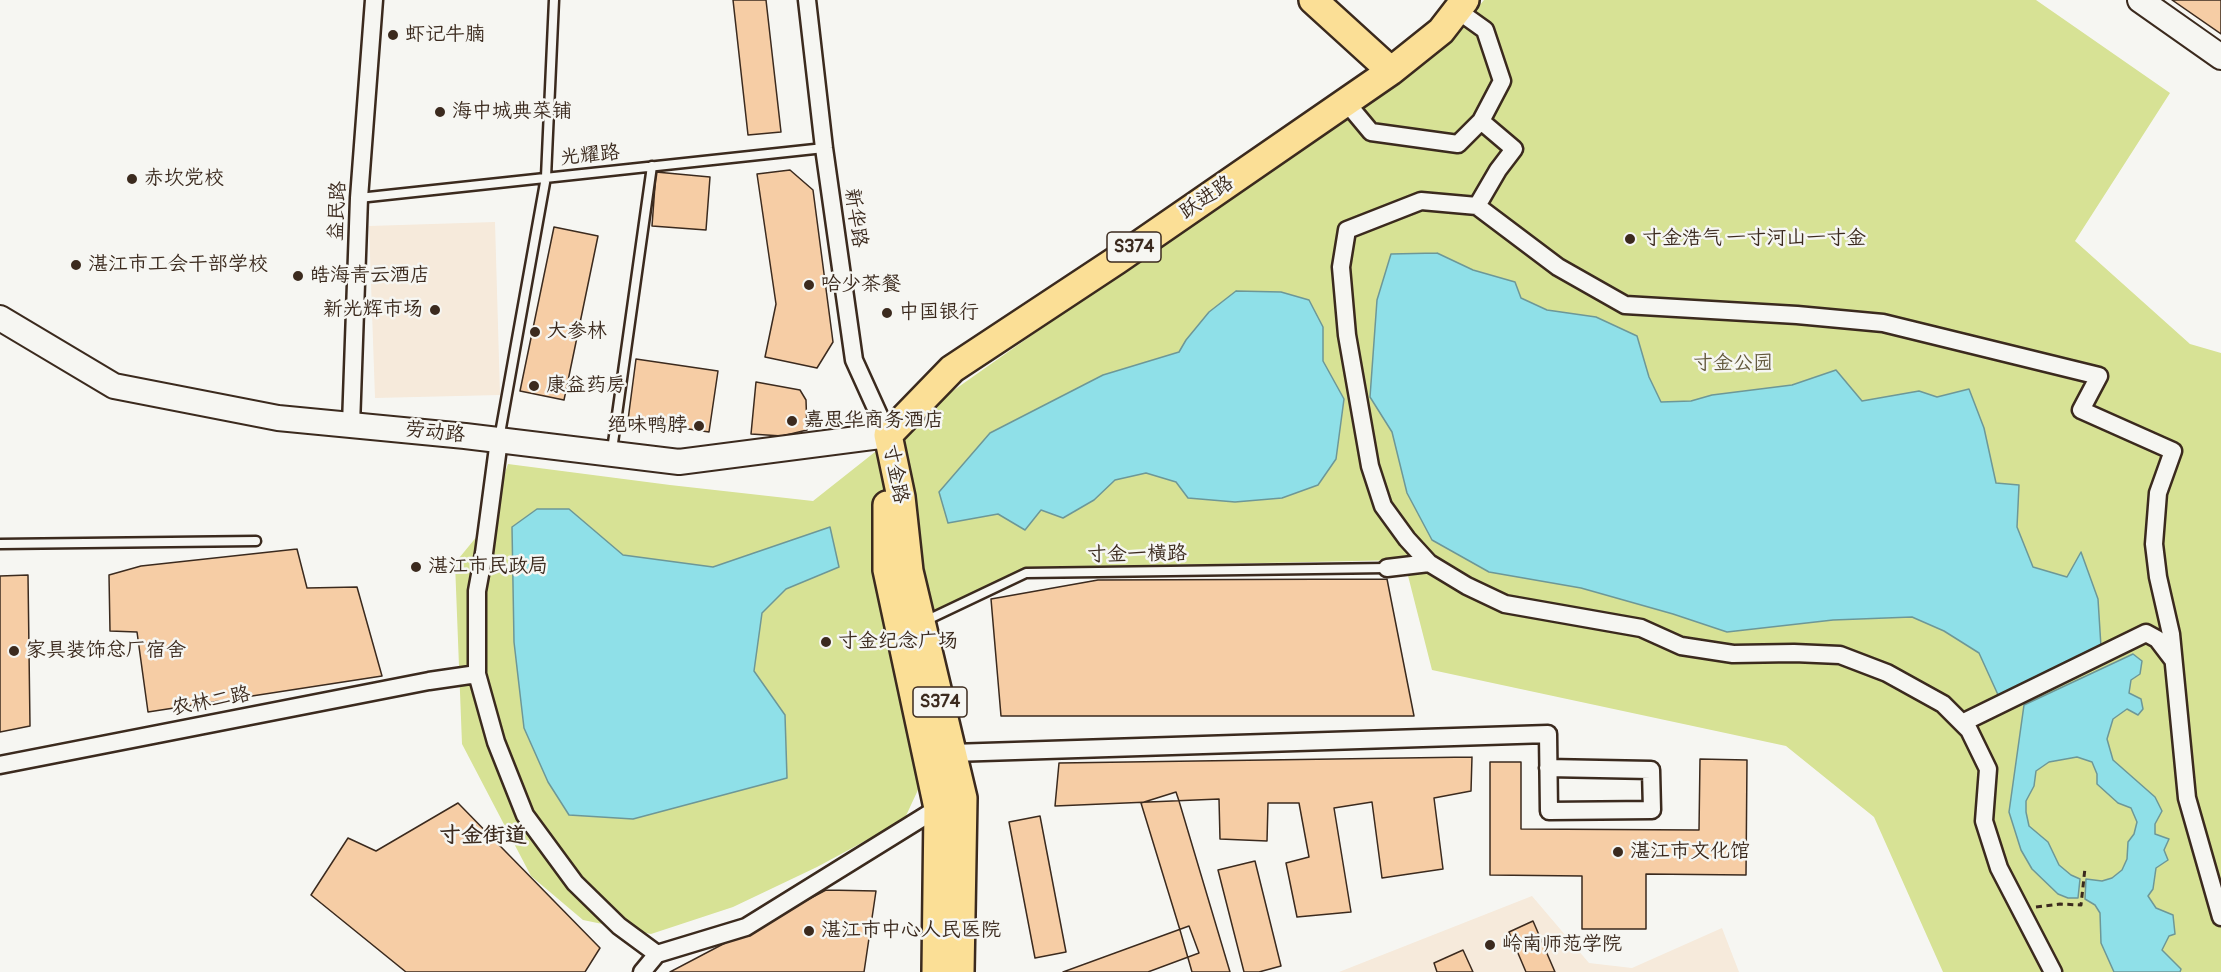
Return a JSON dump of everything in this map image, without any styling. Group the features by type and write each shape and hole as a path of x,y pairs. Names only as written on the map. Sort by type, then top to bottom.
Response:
{"main road":[{"path":"1313,0 1391,71"},
{"name":"跃进路","path":"888,435 952,369 1391,71 1441,31 1461,5"},
{"name":"寸金路","path":"888,435 901,497 909,571 911,627 939,808 936,972"},
{"name":"寸金路","path":"911,627 952,753 963,798 960,972"}],"street":[{"name":"益民路","path":"351,425 359,198 374,0"},
{"name":"新华路","path":"807,0 824,148 854,360 888,435"},
{"path":"2140,0 2221,57"},
{"path":"1346,102 1371,132 1458,144 1481,121 1502,81 1485,30 1461,5"},
{"path":"1477,206 1498,170 1514,149 1481,121"},
{"path":"2053,972 1999,868 1984,821 1988,769 1969,730 1943,704 1887,673 1840,655 1733,654 1681,646 1641,628 1505,604 1467,586 1429,563 1407,539 1383,506 1370,466 1347,335 1341,267 1347,230 1421,201 1477,206 1558,267 1625,305 1797,315 1883,323 2099,376 2081,410 2173,451 2158,493 2154,544 2158,577 2171,634 2187,798 2221,917"},
{"name":"劳动路","path":"0,318 114,386 278,418 499,440 679,462 888,435"},
{"path":"499,440 477,591 477,674 496,742 525,815 575,883 619,926 657,954"},
{"path":"1387,568 1429,563"},
{"path":"1962,723 2146,633 2157,639 2174,660"},
{"name":"农林二路","path":"0,765 429,681 477,674"},
{"path":"952,753 1548,734 1548,768 1549,811 1652,810 1652,770 1548,768"},
{"path":"642,972 657,954 746,927 939,808"}],"lane":[{"path":"499,440 546,177 554,0"},
{"name":"光耀路","path":"359,198 824,148"},
{"path":"612,454 652,166"},
{"path":"0,544 256,541"},
{"name":"寸金一横路","path":"911,627 1026,573 1387,568"}],"path":[{"path":"2020,912 2041,905 2081,905 2085,868"}],"shaded area":[{"name":"新光辉市场","path":"495,222 500,395 375,398 369,226"},
{"name":"岭南师范学院","path":"1532,896 1589,963 1632,968 1722,928 1739,972 1339,972"}],"green space":[{"name":"寸金公园","path":"1484,0 2036,0 2170,93 2075,241 2190,344 2221,353 2221,972 1943,972 1874,817 1786,746 1432,670 1404,560 1027,568 891,643 924,777 904,820 817,867 733,907 651,934 583,920 531,876 462,744 455,563 487,524 508,464 813,501 947,395 1453,38"}],"water":[{"path":"1437,253 1473,270 1515,282 1521,298 1547,310 1596,317 1637,336 1649,377 1661,402 1691,401 1712,395 1792,385 1836,370 1862,401 1919,391 1937,397 1969,389 1984,428 1996,483 2019,485 2017,527 2033,567 2067,577 2081,552 2098,599 2101,647 1999,697 1979,653 1944,631 1912,617 1833,620 1727,632 1581,588 1489,572 1432,540 1407,493 1392,432 1370,397 1377,300 1391,254"},
{"path":"1236,291 1281,292 1309,300 1323,327 1323,361 1344,399 1336,459 1318,485 1282,498 1235,502 1188,498 1176,482 1146,473 1115,480 1094,500 1063,518 1041,510 1025,530 998,514 948,523 939,492 990,433 1103,375 1179,352 1209,312"},
{"path":"537,509 569,509 623,555 713,567 830,527 839,567 786,589 762,613 754,671 785,715 787,778 633,819 569,815 548,782 524,728 514,642 512,527"},
{"path":"2133,654 2142,661 2140,674 2131,680 2129,693 2141,699 2143,709 2138,715 2127,709 2113,719 2107,739 2113,760 2155,797 2162,811 2155,824 2155,834 2169,839 2164,850 2168,860 2156,868 2153,889 2148,896 2156,908 2173,915 2175,934 2169,936 2162,950 2181,969 2180,972 2114,972 2101,943 2100,913 2095,905 2085,899 2086,879 2102,881 2112,878 2122,870 2127,859 2128,842 2134,834 2137,822 2131,808 2118,803 2097,784 2097,774 2092,762 2077,757 2049,762 2036,771 2034,786 2026,801 2029,826 2048,842 2059,865 2080,879 2078,898 2068,898 2058,894 2032,869 2021,850 2009,812 2024,705"}],"building":[{"path":"733,0 766,0 781,132 748,135"},
{"path":"2172,0 2221,0 2221,34"},
{"path":"790,170 813,190 833,342 817,368 765,357 776,304 757,174"},
{"path":"656,172 710,177 706,230 652,226"},
{"path":"554,227 598,236 564,400 520,391"},
{"path":"636,359 718,371 709,432 628,420"},
{"path":"756,382 800,390 806,400 807,430 782,436 751,434"},
{"path":"297,549 307,588 357,587 382,676 148,712 137,632 110,631 109,575 141,566"},
{"name":"家具装饰总厂宿舍","path":"28,575 30,726 0,732 0,576"},
{"path":"1387,579 1414,716 1001,716 991,599 1098,580"},
{"path":"1472,757 1471,791 1434,798 1443,869 1382,878 1372,802 1334,808 1351,912 1297,917 1286,863 1309,857 1299,803 1268,803 1267,841 1220,839 1219,799 1055,806 1059,763"},
{"name":"湛江市文化馆","path":"1700,759 1747,760 1746,875 1646,874 1646,929 1582,929 1582,876 1490,875 1490,762 1521,762 1521,829 1699,830"},
{"path":"1176,792 1230,972 1192,972 1141,803"},
{"path":"458,803 600,948 585,972 406,972 311,895 348,838 376,851"},
{"path":"1040,816 1066,952 1035,958 1009,822"},
{"path":"1255,861 1281,966 1259,972 1244,972 1218,870"},
{"name":"湛江市中心人民医院","path":"826,890 876,891 864,972 670,972"},
{"path":"1533,921 1555,972 1526,972 1509,932"},
{"path":"1189,926 1199,953 1148,972 1063,972"},
{"path":"1463,950 1473,972 1437,972 1434,963"}],"place":[{"name":"虾记牛腩","path":"393,35"},
{"name":"海中城典菜铺","path":"440,112"},
{"name":"赤坎党校","path":"132,179"},
{"name":"寸金浩气 一寸河山一寸金","path":"1630,239"},
{"name":"湛江市工会干部学校","path":"76,265"},
{"name":"皓海青云酒店","path":"298,276"},
{"name":"哈少茶餐","path":"809,285"},
{"name":"新光辉市场","path":"435,310"},
{"name":"中国银行","path":"887,313"},
{"name":"大参林","path":"535,332"},
{"name":"康益药房","path":"534,386"},
{"name":"嘉思华商务酒店","path":"792,421"},
{"name":"绝味鸭脖","path":"699,426"},
{"name":"湛江市民政局","path":"416,567"},
{"name":"寸金纪念广场","path":"826,642"},
{"name":"家具装饰总厂宿舍","path":"14,651"},
{"name":"湛江市文化馆","path":"1618,852"},
{"name":"湛江市中心人民医院","path":"809,931"},
{"name":"岭南师范学院","path":"1490,945"}],"district":[{"name":"寸金街道","path":"483,836"}]}
